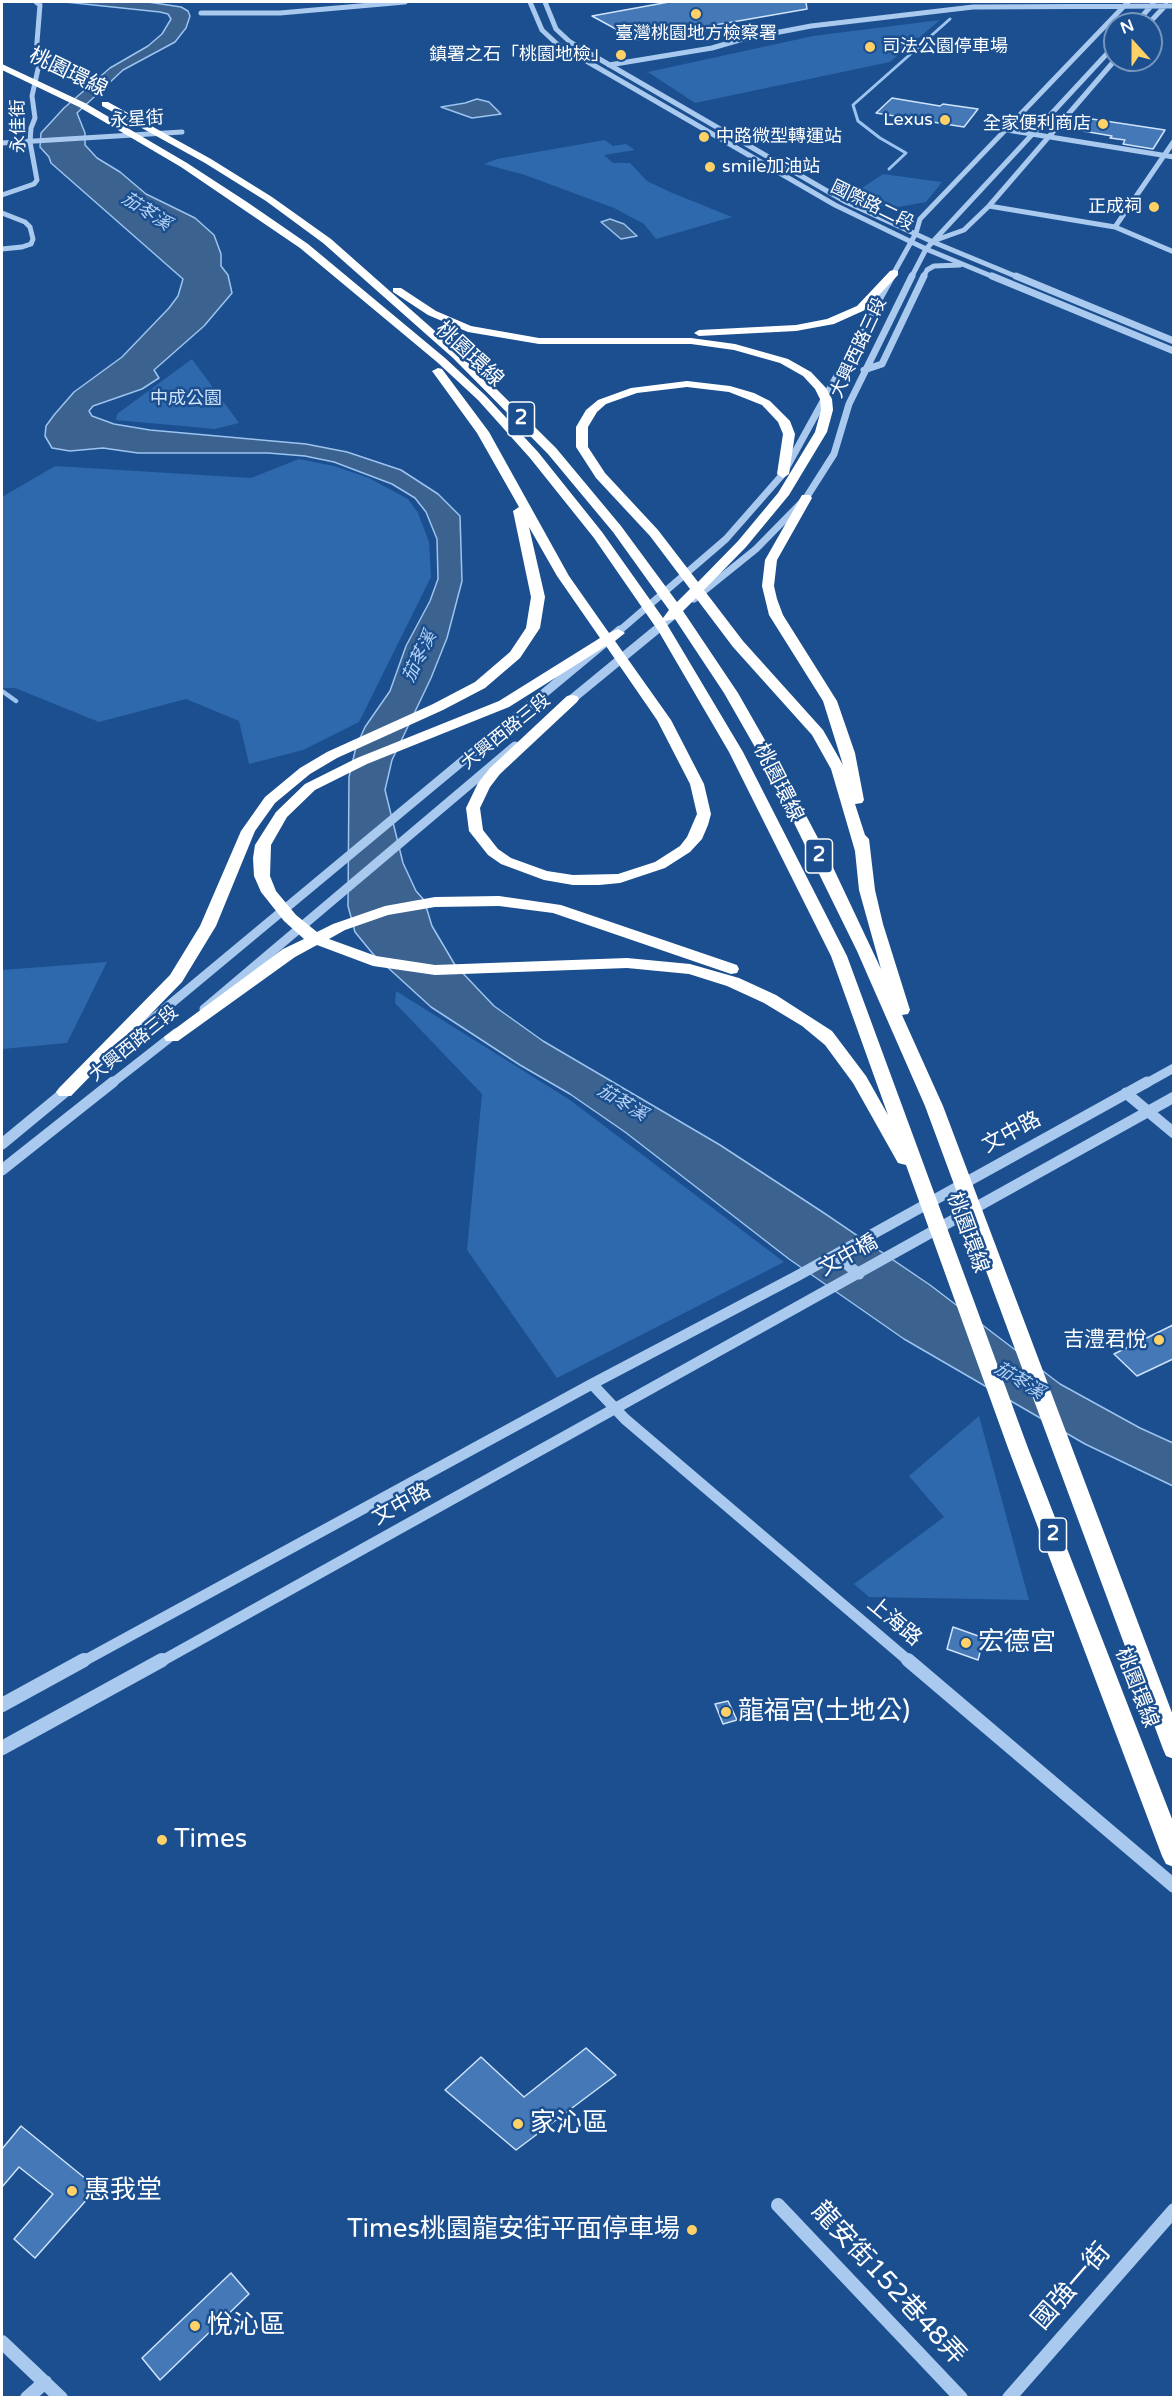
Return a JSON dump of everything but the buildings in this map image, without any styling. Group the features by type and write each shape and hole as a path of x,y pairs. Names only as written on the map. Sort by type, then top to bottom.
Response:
{"highway":[{"name":"桃園環線","path":"2,67 82,105 184,165 295,240 348,281 441,360 482,398 534,455 598,535 639,592 672,623 731,693 781,780 865,951 934,1106 1173,1749"},
{"name":"桃園環線","path":"32,68 50,77"},
{"name":"桃園環線","path":"96,99 208,161 269,199 372,276 552,451 655,579 672,623 839,956 893,1123 934,1213 1018,1448 1173,1856"},
{"path":"518,339 597,339 816,325 842,318 861,308 894,273"},
{"path":"372,276 449,322 468,329 518,339 561,342 691,342 735,346 770,355 796,367 813,380 825,399 827,410 821,432 789,475 764,519 672,623"},
{"path":"386,313 450,384 477,423 553,558 664,720 697,784 704,814 701,825 694,839 685,849 660,866 620,878 581,880 544,875 506,861 483,842 473,821 476,799 483,786 495,771 572,699"},
{"path":"789,475 789,434 777,411 750,395 712,386 687,384 648,387 618,395 602,402 586,418 580,437 582,447 600,476 654,533 751,659 807,719 824,742 838,769 861,849"},
{"path":"64,1092 176,978 208,926 248,831 270,800 284,787 332,755 462,695 503,667 515,655 533,628 538,597 519,510 499,459"},
{"path":"806,498 771,560 768,586 776,615 830,701 841,729 857,791 861,849 875,924 934,1106"},
{"path":"618,633 504,704 362,761 318,783 293,801 270,831 263,845 262,876 269,892 290,918 310,935 331,946 373,961 435,970 587,964 667,966 710,975 753,990 808,1022 834,1044"},
{"path":"172,1037 290,953 359,918 412,905 456,900 499,901 555,908 740,972 796,1005 834,1044 893,1123"}],"street":[{"name":"永佳街","path":"2,195 34,184 37,180 30,142 31,128 35,118 32,96 38,69 43,65 36,54 39,5 36,2"},
{"path":"201,13 280,13 343,4 405,2"},
{"name":"國際路二段","path":"530,2 547,36 597,68 835,205 926,249 1173,351"},
{"name":"國際路二段","path":"545,2 560,33 610,65 846,202 933,242 1173,341"},
{"path":"597,68 712,48 770,34 890,16 1001,6 1126,4 1173,6"},
{"name":"大興西路三段","path":"1010,131 1126,4"},
{"name":"大興西路三段","path":"1129,11 1137,4"},
{"path":"605,72 819,30 977,11 1001,6 1146,12 1154,4"},
{"path":"1159,12 1167,4"},
{"path":"770,34 777,37"},
{"name":"大興西路三段","path":"2,1144 618,633 726,538 789,475 916,234 920,219 1103,38"},
{"name":"大興西路三段","path":"2,1170 172,1037 422,822 572,699 672,623 756,549 806,498 834,454 849,404 864,370 926,249 1103,58"},
{"name":"大興西路三段","path":"933,242 964,230 989,206 1105,72"},
{"path":"1010,131 1173,158"},
{"name":"永星街","path":"30,142 182,132"},
{"path":"1115,227 1173,141"},
{"path":"2,143 30,142"},
{"path":"736,149 748,146"},
{"path":"989,206 1115,227 1173,252"},
{"path":"2,213 26,222 33,239 31,244 22,247 2,249"},
{"path":"864,370 882,364 930,267 967,266"},
{"path":"1162,346 1173,341"},
{"name":"文中路","path":"870,1236 1173,1068"},
{"path":"1126,1093 1173,1134"},
{"path":"1149,1111 1173,1097"},
{"name":"文中橋","path":"821,1295 1149,1111"},
{"name":"文中橋","path":"797,1276 870,1236"},
{"path":"835,1255 859,1274"},
{"name":"文中路","path":"2,1705 592,1384 797,1276"},
{"name":"文中路","path":"2,1748 821,1295"},
{"name":"上海路","path":"592,1384 615,1409 1173,1886"},
{"name":"龍安街152巷48弄","path":"778,2205 961,2397"},
{"name":"國強一街","path":"1009,2397 1173,2210"},
{"path":"2,2342 61,2397"},
{"path":"27,2397 45,2382"}],"green space":[{"path":"940,20 890,62 695,103 648,72 813,36"},
{"path":"605,140 613,146 626,144 635,150 604,155 613,163 630,163 647,181 732,217 656,239 644,224 614,208 525,175 484,164 497,159"},
{"path":"883,174 942,182 926,202 887,209 856,192"},
{"name":"中成公園","path":"192,359 239,423 215,429 116,420 117,414"},
{"path":"299,459 334,466 369,478 408,499 418,513 429,542 431,577 359,722 303,750 249,764 239,721 186,699 99,722 15,688 2,688 2,497 55,466 251,478"},
{"path":"107,962 67,1043 2,1049 2,970"},
{"path":"396,991 570,1100 784,1262 557,1378 467,1250 482,1094 395,1003"},
{"path":"979,1416 1029,1600 869,1597 854,1584 944,1517 909,1476"}],"water":[{"name":"茄苳溪","path":"65,2 148,2 181,7 188,11 190,16 186,28 175,42 123,70 77,113 85,133 85,145 97,158 120,172 146,194 195,218 214,235 221,254 221,266 228,275 232,293 204,326 154,370 159,378 142,389 93,406 89,411 92,416 114,424 150,430 306,444 347,452 401,470 438,494 460,516 462,581 447,638 431,678 392,760 385,790 403,863 416,891 424,900 432,926 455,965 494,1006 543,1041 720,1145 824,1213 930,1285 1060,1384 1140,1428 1173,1443 1173,1486 1085,1444 904,1339 789,1259 625,1132 570,1094 520,1065 431,1007 373,954 355,932 348,906 349,777 356,747 365,727 390,691 406,646 430,601 438,579 437,539 426,512 415,498 392,484 334,462 305,456 268,453 138,453 103,448 70,451 52,448 45,436 46,426 54,415 74,392 122,357 169,308 178,296 183,279 51,163 40,147 41,133 64,108 110,68 148,46 162,34 171,19 168,14 160,12"},
{"path":"477,99 489,102 501,114 472,118 441,107 465,103"},
{"path":"610,219 624,224 637,236 621,239 601,222"}],"waterway":[{"path":"889,169 906,153 880,138 858,121 853,105 950,19"},
{"path":"2,691 16,701"}],"place":[{"name":"臺灣桃園地方檢察署","path":"696,14"},
{"name":"司法公園停車場","path":"870,47"},
{"name":"鎮署之石「桃園地檢」","path":"621,55"},
{"name":"Lexus","path":"945,120"},
{"name":"全家便利商店","path":"1103,124"},
{"name":"中路微型轉運站","path":"704,137"},
{"name":"smile加油站","path":"710,167"},
{"name":"正成祠","path":"1154,207"},
{"name":"吉澧君悅","path":"1159,1340"},
{"name":"宏德宮","path":"966,1643"},
{"name":"龍福宮(土地公)","path":"726,1712"},
{"name":"Times","path":"162,1840"},
{"name":"家沁區","path":"518,2124"},
{"name":"惠我堂","path":"72,2191"},
{"name":"Times桃園龍安街平面停車場","path":"692,2230"},
{"name":"悅沁區","path":"195,2326"}]}
